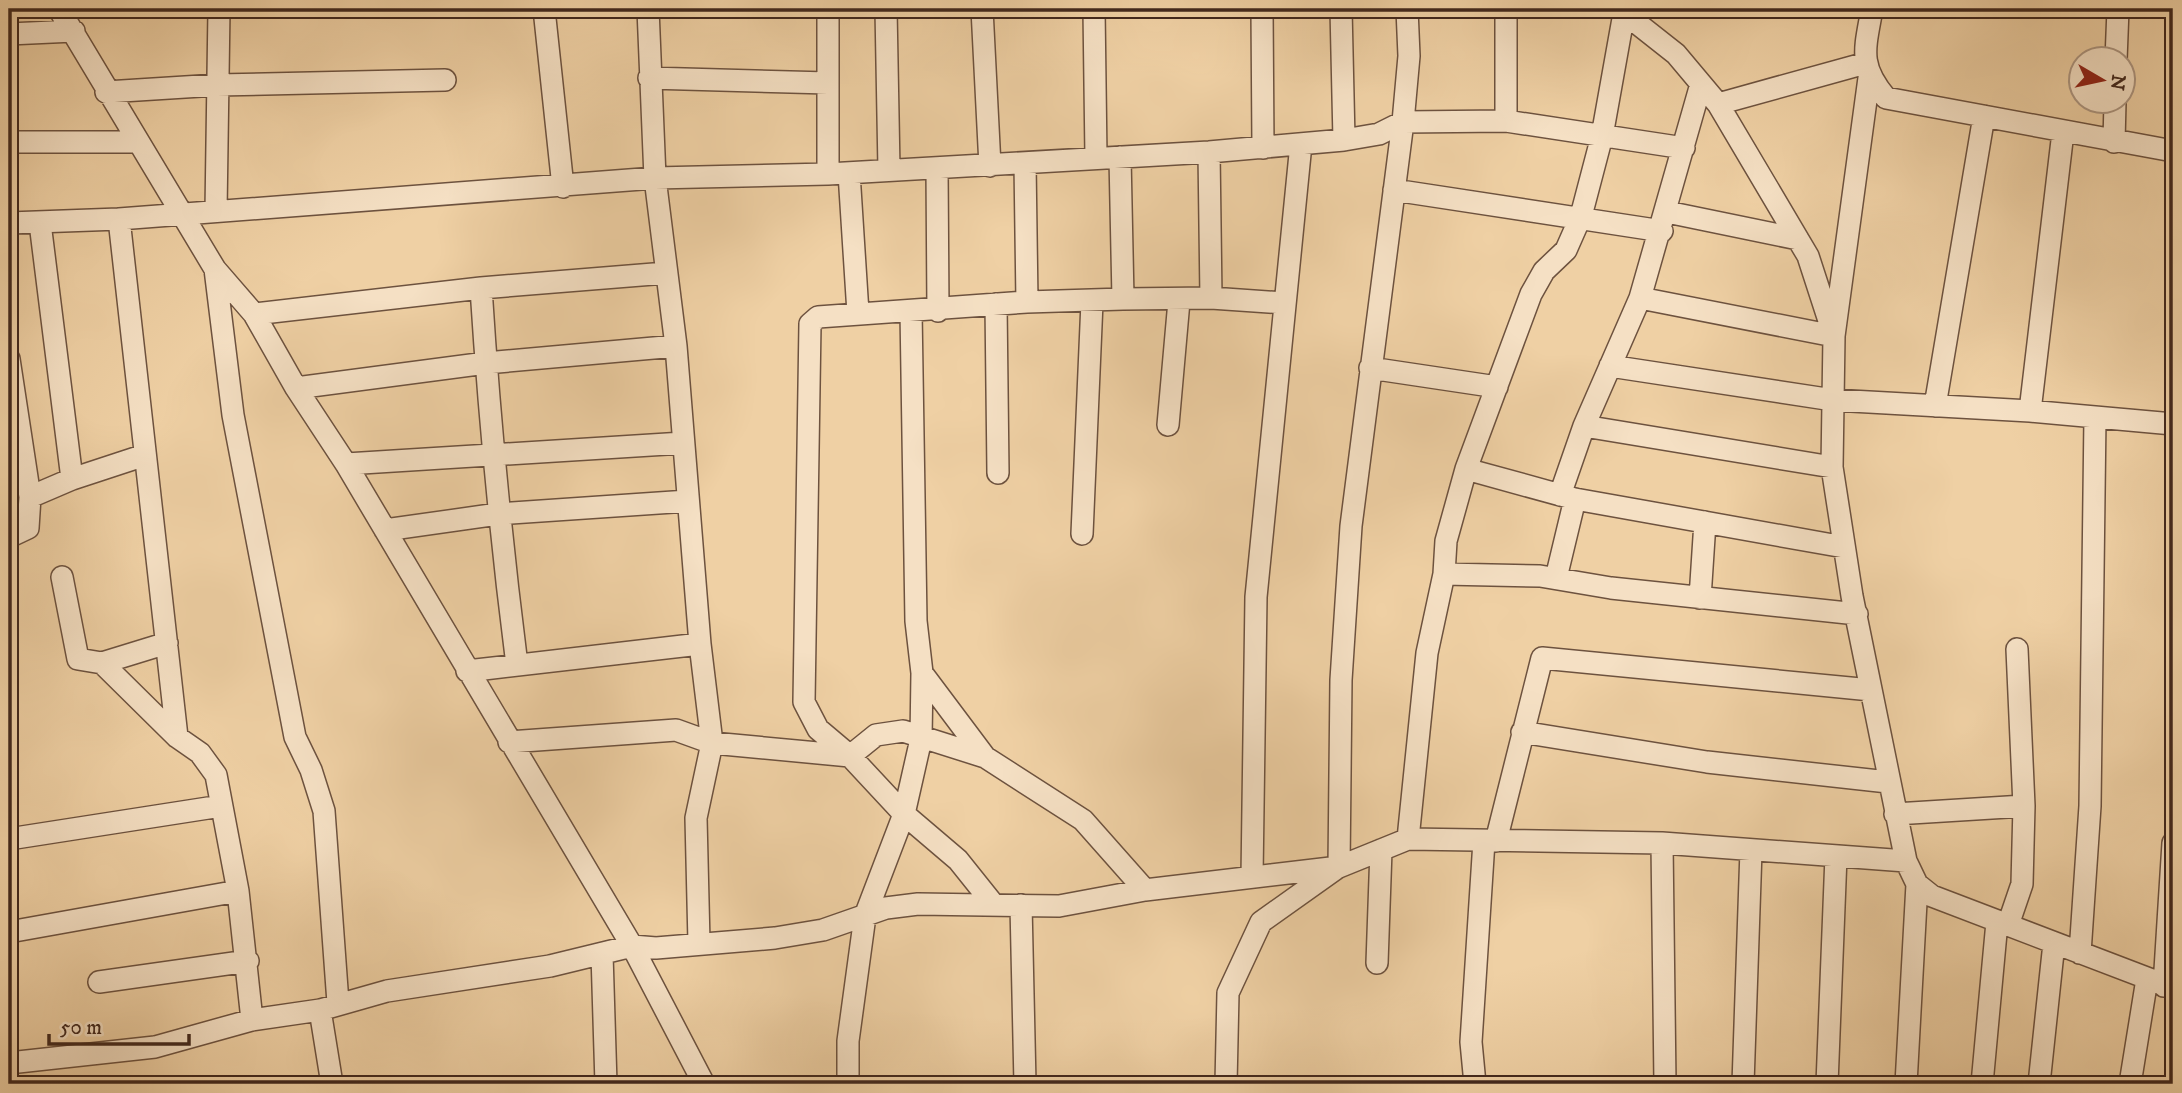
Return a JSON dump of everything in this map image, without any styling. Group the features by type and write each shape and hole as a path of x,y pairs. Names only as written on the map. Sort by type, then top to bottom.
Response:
{"street":[{"path":"59,9 74,31 106,92 184,214 215,269 254,314 296,388 346,464 632,946 704,1084"},
{"path":"216,211 219,9"},
{"path":"544,9 563,187"},
{"path":"648,9 655,178 676,346 700,644 712,743 696,818 699,943"},
{"path":"828,9 828,83 858,313"},
{"path":"886,9 889,170"},
{"path":"982,9 990,166"},
{"path":"1094,9 1096,158"},
{"path":"1262,9 1263,148"},
{"path":"1341,9 1344,140"},
{"path":"1339,867 1341,680 1350,539 1403,122 1409,56 1407,9"},
{"path":"1506,9 1506,121"},
{"path":"1872,9 1868,70 1835,336 1832,467 1844,547 1888,782 1906,861 1917,884 1932,896 2161,984"},
{"path":"2117,46 2118,9"},
{"path":"1408,839 1427,653 1444,574 1446,541 1465,470 1531,295 1544,271 1566,250 1581,216 1602,136 1621,11 1676,54 1718,104 1808,256 1835,336"},
{"path":"9,34 74,31"},
{"path":"1718,104 1868,70"},
{"path":"1868,70 1886,98 2173,151"},
{"path":"649,78 828,83"},
{"path":"106,92 217,85 445,80"},
{"path":"1556,578 1568,497 1584,426 1640,298 1702,84"},
{"path":"1935,406 1984,116"},
{"path":"2114,142 2115,116"},
{"path":"9,223 119,219 655,178 990,166 1209,152 1344,140 1379,134 1403,122 1506,121 1684,148"},
{"path":"2030,411 2063,132"},
{"path":"9,142 137,142"},
{"path":"1252,877 1256,597 1283,303 1301,144"},
{"path":"1209,152 1211,298"},
{"path":"1120,157 1123,299"},
{"path":"1025,163 1027,302"},
{"path":"937,168 938,311"},
{"path":"1394,190 1581,216 1664,221 1798,239"},
{"path":"119,219 177,737"},
{"path":"40,223 72,479"},
{"path":"215,269 233,415 295,737 311,770 324,811 332,1084"},
{"path":"254,314 481,288 666,273"},
{"path":"481,288 496,455 498,514 517,665"},
{"path":"995,905 958,860 904,814 850,756 818,729 804,702 810,324 818,317 938,311 1027,302 1123,299 1179,301 1211,298 1283,303"},
{"path":"1640,298 1835,336"},
{"path":"1168,425 1179,301"},
{"path":"1082,534 1093,302"},
{"path":"996,304 998,473"},
{"path":"848,1084 848,1041 865,916 904,814 921,739 922,673 916,621 911,311"},
{"path":"296,388 486,363 676,346"},
{"path":"9,359 30,497 28,528 9,537"},
{"path":"1611,366 1833,400 2030,411 2173,424"},
{"path":"1370,368 1497,387"},
{"path":"2081,953 2090,806 2095,417"},
{"path":"1584,426 1832,467"},
{"path":"346,464 684,443"},
{"path":"30,497 72,479 145,455"},
{"path":"1465,470 1568,497 1844,547"},
{"path":"385,530 498,514 688,501"},
{"path":"1700,598 1705,522"},
{"path":"1444,574 1556,578 1700,598 1857,614"},
{"path":"62,577 78,659 102,663 167,643"},
{"path":"467,671 700,644"},
{"path":"1982,1084 2002,923 2022,884 2024,806 2017,649"},
{"path":"1475,1084 1471,1042 1490,841 1542,658 1871,690"},
{"path":"102,663 177,737 200,753 216,775 238,891 248,961 252,1020"},
{"path":"922,673 985,757"},
{"path":"509,742 676,730 712,743 850,756 876,735 903,731 921,739 985,757 1083,820 1144,891"},
{"path":"1522,732 1706,762 1888,782"},
{"path":"9,839 221,806"},
{"path":"1895,814 2024,806"},
{"path":"1226,1084 1228,993 1261,922 1339,867 1408,839 1662,843 1906,861"},
{"path":"1662,843 1665,1084"},
{"path":"2130,1084 2161,984 2173,843"},
{"path":"1377,963 1381,850"},
{"path":"1743,1084 1751,850"},
{"path":"1828,1084 1836,856"},
{"path":"9,1063 155,1047 252,1020 387,992 550,966 632,946 656,948 795,935 886,908 918,904 1059,906 1144,891 1339,867"},
{"path":"1906,1084 1917,884"},
{"path":"9,932 238,891"},
{"path":"1021,905 1025,1084"},
{"path":"2039,1084 2054,943"},
{"path":"602,954 606,1084"},
{"path":"99,982 248,961"}]}
